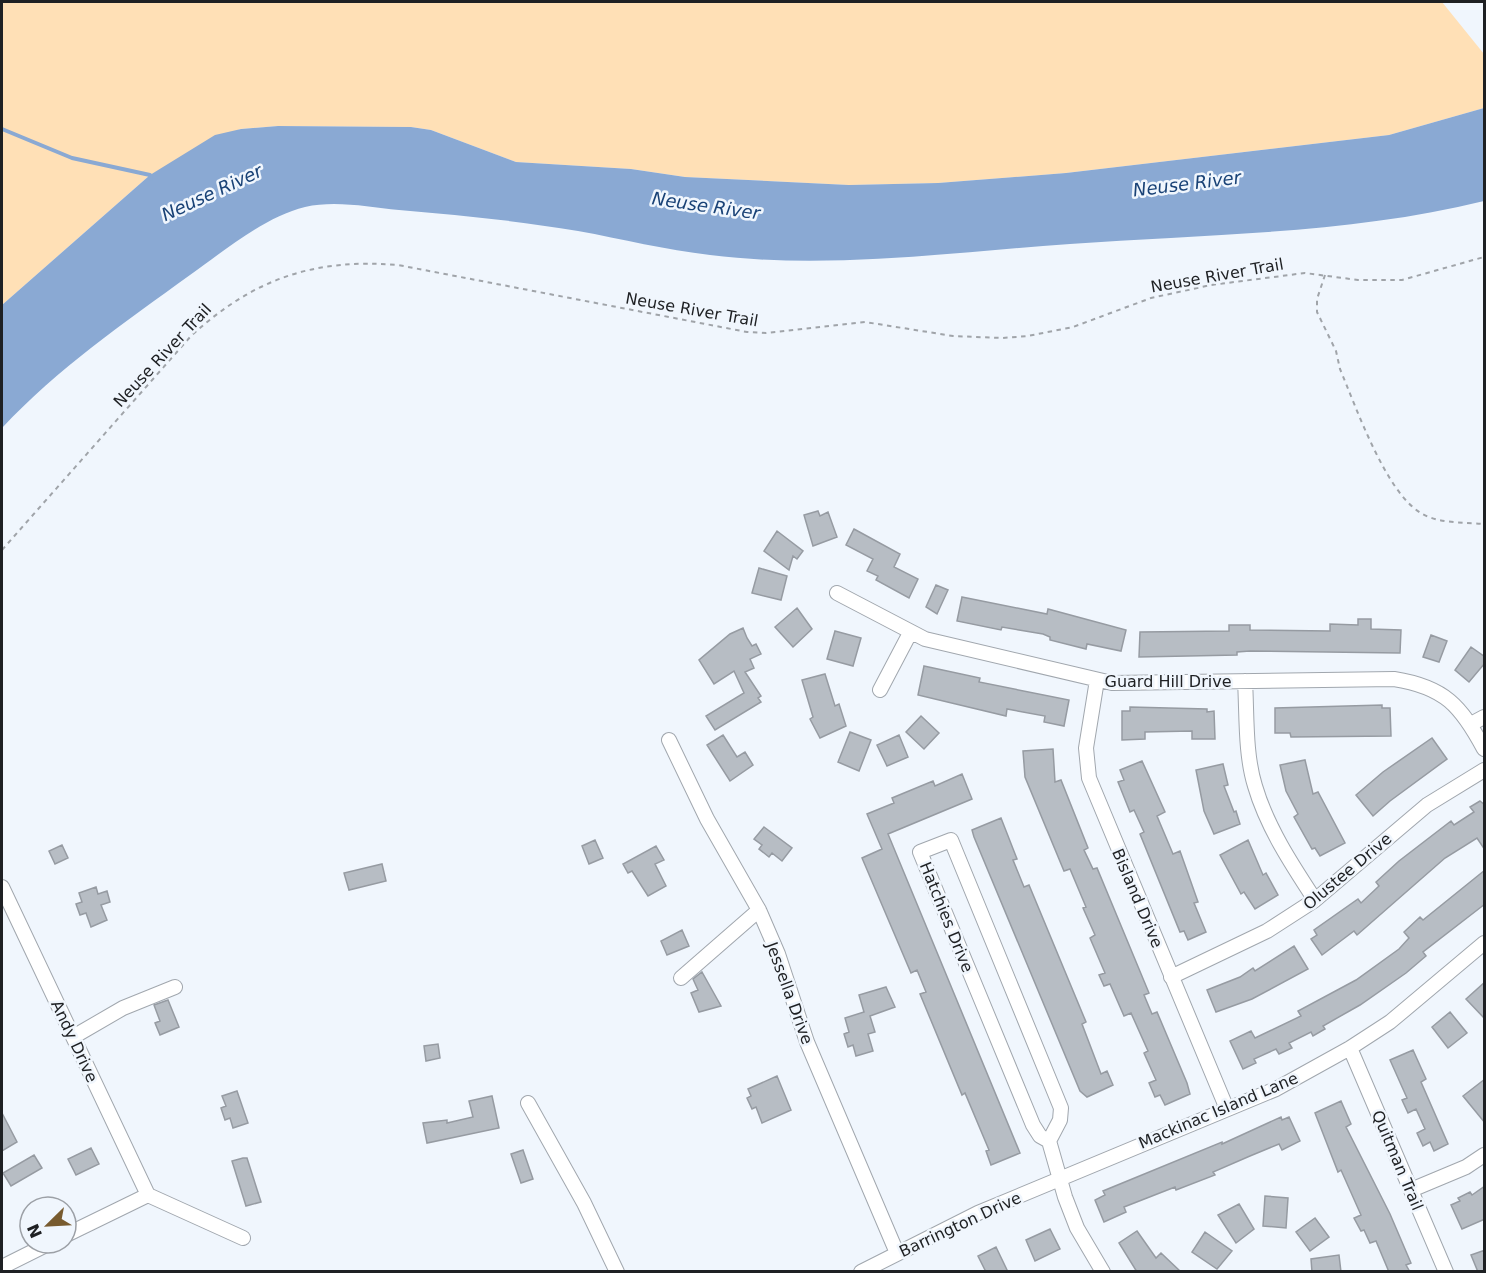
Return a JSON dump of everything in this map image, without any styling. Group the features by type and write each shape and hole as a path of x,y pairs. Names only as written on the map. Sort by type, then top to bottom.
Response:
{"street":[{"name":"Guard Hill Drive","path":"837,593 910,633 926,639 1112,683 1394,679 1415,682 1447,697 1471,724 1485,749"},
{"path":"880,690 910,633"},
{"name":"Bisland Drive","path":"1097,680 1086,748 1089,778 1227,1109"},
{"path":"1245,681 1254,785 1273,830 1316,900"},
{"path":"1471,724 1485,717"},
{"name":"Jessella Drive","path":"669,740 707,819 759,910 778,954 807,1042 897,1253"},
{"name":"Olustee Drive","path":"1171,977 1267,931 1316,900 1427,805 1485,770"},
{"name":"Hatchies Drive","path":"1049,1141 1040,1136 1033,1125 920,852 951,840 1061,1108 1060,1119 1049,1141 1059,1178 1077,1228 1103,1272"},
{"name":"Andy Drive","path":"2,887 148,1195"},
{"path":"681,978 759,910"},
{"name":"Mackinac Island Lane","path":"1059,1178 1276,1089 1350,1048 1425,995 1485,943"},
{"path":"73,1036 123,1008 176,987"},
{"name":"Quitman Trail","path":"1350,1048 1446,1272"},
{"path":"528,1103 584,1203 617,1272"},
{"path":"1411,1190 1466,1167 1485,1155"},
{"name":"Barrington Drive","path":"861,1272 1059,1178"},
{"path":"78,1229 148,1195 243,1238"},
{"path":"2,1267 26,1255"}],"path":[{"name":"Neuse River Trail","path":"2,550 191,336 220,310 257,289 305,270 346,263 398,265 747,332 766,333 843,323 879,322 953,336 982,338 1048,334 1151,298 1211,285 1305,273 1358,280 1402,280 1485,257"},
{"path":"1325,275 1317,299 1317,312 1336,351 1347,387 1392,482 1405,501 1422,514 1444,520 1485,524"}],"shaded area":[{"path":"2,2 1442,2 1484,54 1484,108 1389,135 1066,173 938,183 849,185 685,177 631,169 516,162 431,130 411,127 278,126 240,129 150,175 2,305"}],"water":[{"name":"Neuse River","path":"1484,108 1484,201 1383,220 1279,231 890,258 800,261 694,253 578,231 489,219 352,205 328,204 305,207 275,218 245,236 141,310 45,386 2,428 2,305 150,175 215,135 241,129 278,126 411,127 431,130 516,162 631,169 685,177 849,185 938,183 1066,173 1389,135"}],"building":[{"path":"818,511 820,516 828,512 837,537 813,546 804,515"},
{"path":"854,529 900,554 894,567 918,579 909,598 876,580 878,576 867,571 873,559 846,545"},
{"path":"777,531 803,551 797,559 793,556 789,570 764,551"},
{"path":"759,568 787,576 781,600 752,593"},
{"path":"936,585 948,590 937,614 926,607"},
{"path":"962,597 1047,614 1048,609 1126,630 1121,651 1087,644 1086,649 1050,640 1050,637 1043,634 1002,627 1001,630 957,621"},
{"path":"797,608 812,629 793,647 775,627"},
{"path":"1358,619 1371,619 1371,629 1401,630 1400,653 1250,651 1237,652 1237,655 1139,657 1140,632 1229,631 1229,625 1250,625 1250,630 1330,631 1330,624 1358,625"},
{"path":"743,628 752,646 756,644 761,654 750,659 754,668 745,672 761,696 758,698 761,702 715,730 706,716 744,693 734,671 714,684 699,660 730,634"},
{"path":"835,631 861,638 853,666 827,659"},
{"path":"1431,635 1447,641 1439,662 1423,657"},
{"path":"1471,647 1485,657 1485,663 1469,682 1455,670"},
{"path":"924,666 980,678 979,682 1069,700 1064,726 1044,722 1045,716 1007,709 1006,716 918,695"},
{"path":"825,674 835,706 839,704 846,726 820,738 810,719 813,717 802,680"},
{"path":"1382,705 1382,708 1390,708 1391,736 1291,737 1290,733 1275,733 1275,708"},
{"path":"1130,707 1214,711 1215,739 1192,739 1192,731 1145,732 1145,739 1122,740 1122,711 1130,711"},
{"path":"921,716 939,733 924,749 906,732"},
{"path":"850,732 871,740 859,771 838,762"},
{"path":"723,735 737,757 745,752 753,765 730,781 707,745"},
{"path":"899,735 908,757 887,766 877,745"},
{"path":"1432,738 1447,759 1373,816 1356,795 1383,772"},
{"path":"1053,749 1055,782 1061,780 1088,848 1084,850 1093,869 1097,868 1149,993 1144,995 1152,1014 1157,1012 1187,1083 1190,1094 1165,1105 1160,1095 1155,1097 1149,1083 1156,1080 1144,1053 1148,1051 1131,1013 1124,1016 1110,984 1104,986 1099,975 1105,973 1090,938 1095,935 1083,908 1086,907 1070,869 1064,871 1025,777 1023,751"},
{"path":"1305,760 1313,794 1318,792 1345,843 1320,856 1315,848 1312,849 1294,817 1298,814 1286,791 1280,765"},
{"path":"1142,761 1165,812 1157,816 1173,854 1180,851 1198,902 1194,903 1206,932 1188,940 1184,931 1180,932 1140,834 1144,832 1134,810 1130,812 1118,782 1124,780 1120,770"},
{"path":"1223,764 1228,785 1224,786 1240,824 1214,834 1204,811 1196,770"},
{"path":"962,774 972,799 888,834 1020,1153 991,1165 986,1151 989,1150 965,1093 962,1095 920,994 926,992 917,970 911,973 862,858 882,849 867,814 894,803 892,798 933,781 935,786"},
{"path":"1480,801 1485,805 1485,850 1477,838 1445,858 1357,935 1354,931 1322,955 1311,939 1317,935 1314,930 1358,899 1361,903 1379,886 1376,882 1399,861 1451,821 1454,825 1474,812 1470,807"},
{"path":"1001,818 1017,859 1013,860 1024,887 1029,885 1086,1022 1082,1024 1101,1074 1107,1071 1113,1085 1087,1097 1080,1091 974,837 972,830"},
{"path":"764,827 792,848 782,861 772,853 769,857 759,849 762,845 754,839"},
{"path":"595,840 603,858 589,864 582,846"},
{"path":"1248,840 1263,875 1266,873 1278,895 1255,909 1244,892 1241,894 1220,855"},
{"path":"62,845 68,858 55,864 49,851"},
{"path":"656,846 664,860 655,864 666,886 648,896 632,871 628,873 623,864"},
{"path":"382,864 386,881 349,890 344,873"},
{"path":"1485,870 1485,904 1423,952 1426,956 1406,973 1360,1005 1323,1026 1325,1029 1313,1036 1311,1032 1289,1043 1292,1048 1279,1054 1276,1049 1254,1059 1256,1063 1243,1069 1230,1041 1251,1031 1255,1038 1301,1016 1298,1011 1356,980 1399,949 1409,938 1404,932 1420,917 1423,920"},
{"path":"96,887 98,894 107,891 110,902 101,905 107,920 91,927 86,913 80,915 76,904 82,902 79,893"},
{"path":"682,930 689,946 667,955 661,941"},
{"path":"1294,946 1308,969 1252,999 1216,1012 1207,990 1240,977 1253,968 1255,971"},
{"path":"702,972 721,1006 699,1012 691,993 698,990 693,979"},
{"path":"1485,982 1485,1019 1466,999"},
{"path":"886,987 895,1007 870,1016 875,1032 868,1034 873,1051 856,1056 853,1045 848,1047 844,1034 849,1032 845,1018 864,1012 859,995"},
{"path":"168,1000 179,1027 160,1035 155,1023 160,1021 154,1005"},
{"path":"1450,1012 1467,1033 1448,1048 1432,1027"},
{"path":"438,1044 440,1058 426,1061 424,1046"},
{"path":"1413,1050 1426,1079 1421,1082 1448,1144 1434,1151 1430,1142 1423,1146 1417,1133 1425,1129 1416,1109 1408,1113 1402,1100 1407,1098 1390,1060"},
{"path":"777,1076 791,1110 762,1123 756,1107 752,1109 747,1098 751,1096 748,1089"},
{"path":"1485,1079 1485,1123 1463,1096"},
{"path":"237,1091 248,1123 233,1128 230,1118 225,1120 221,1108 226,1106 222,1096"},
{"path":"492,1096 499,1128 427,1143 423,1123 447,1120 447,1123 473,1117 469,1101"},
{"path":"1341,1101 1351,1124 1346,1127 1390,1214 1411,1263 1406,1265 1410,1272 1389,1272 1376,1241 1370,1243 1364,1230 1361,1231 1354,1218 1361,1215 1341,1170 1338,1172 1315,1113"},
{"path":"2,1113 17,1142 2,1151"},
{"path":"1281,1117 1282,1120 1289,1117 1300,1141 1282,1150 1279,1144 1213,1172 1215,1175 1176,1190 1175,1187 1124,1207 1126,1212 1104,1222 1095,1200 1105,1195 1103,1191 1222,1142 1222,1144"},
{"path":"91,1148 99,1164 76,1175 68,1159"},
{"path":"523,1150 533,1179 521,1183 511,1154"},
{"path":"34,1155 42,1168 11,1186 3,1173"},
{"path":"247,1158 261,1202 246,1206 232,1161"},
{"path":"1485,1186 1485,1219 1462,1229 1451,1205 1460,1201 1458,1198 1470,1192 1472,1195"},
{"path":"1265,1196 1288,1198 1286,1228 1263,1226"},
{"path":"1239,1204 1254,1229 1236,1243 1218,1215"},
{"path":"1315,1218 1329,1237 1310,1251 1296,1232"},
{"path":"1050,1229 1060,1249 1035,1261 1026,1240"},
{"path":"1137,1231 1156,1258 1161,1253 1181,1272 1137,1272 1119,1243"},
{"path":"1205,1232 1232,1251 1217,1269 1192,1252"},
{"path":"996,1247 1008,1272 986,1272 978,1256"},
{"path":"1485,1250 1485,1272 1478,1272 1471,1255"},
{"path":"1339,1255 1341,1272 1312,1272 1311,1259"}],"waterway":[{"path":"2,129 72,158 150,175 151,179"}]}
